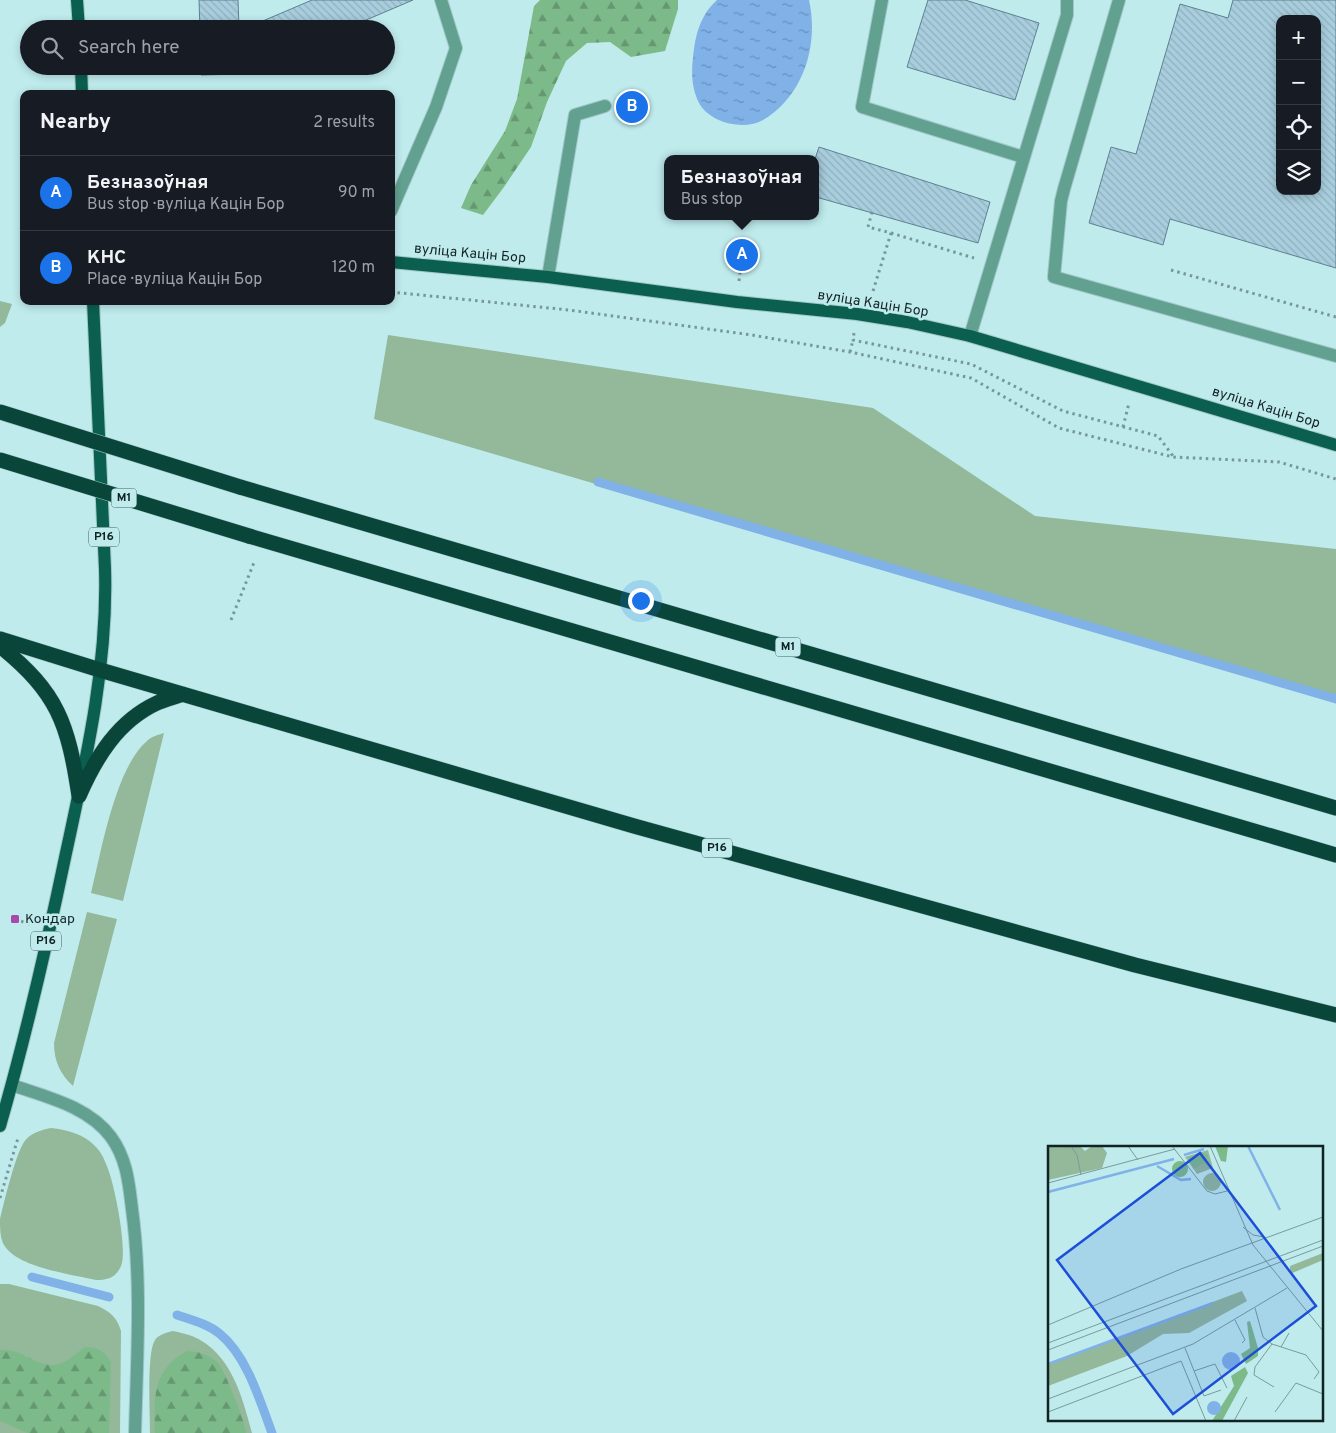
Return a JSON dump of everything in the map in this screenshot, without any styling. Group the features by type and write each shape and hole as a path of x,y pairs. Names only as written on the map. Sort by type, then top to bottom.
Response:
{"highway":[{"name":"М1","path":"0,412 240,487 1336,808"},
{"name":"М1","path":"0,460 256,538 1336,855"},
{"name":"Р16","path":"0,639 100,670 644,828 1135,965 1336,1015"},
{"name":"Р16","path":"0,646 39,682 55,705 67,734 74,760 79,796"},
{"name":"Р16","path":"79,796 92,767 105,746 120,729 138,714 158,702 183,694"}],"main road":[{"path":"77,0 78,20"},
{"path":"81,75 82,90"},
{"name":"вуліца Кацін Бор","path":"395,262 548,276 737,302 857,314 907,322 970,336 1336,445"},
{"name":"Р16","path":"0,1126 12,1085 58,893 79,796 100,670 106,607 93,305"}],"lane":[{"path":"395,202 436,107 456,48 441,0"},
{"path":"882,0 862,107 1023,158"},
{"path":"970,336 1067,15 1068,0"},
{"path":"1119,0 1064,189 1061,202 1054,278 1336,356"},
{"path":"548,276 575,115 605,106"},
{"path":"12,1085 76,1109 111,1136 121,1154 128,1174 136,1236 138,1289 135,1433"}],"path":[{"path":"872,212 868,227 992,263"},
{"path":"873,291 891,234"},
{"path":"739,283 742,255"},
{"path":"1171,270 1336,317"},
{"path":"395,292 569,310 752,335 850,352 971,378 1058,428 1173,457 1279,462 1336,479"},
{"path":"850,352 857,314"},
{"path":"853,340 971,364 1064,411 1158,436 1173,457"},
{"path":"231,620 256,538"},
{"path":"0,1198 18,1136"}],"green space":[{"path":"540,0 678,0 678,9 665,51 631,57 610,42 587,43 566,61 547,102 531,147 504,187 483,215 461,208 471,185 505,131 517,99 534,6"},
{"path":"0,301 12,304 5,323 0,327"},
{"path":"388,335 873,408 1035,516 1336,549 1336,701 374,419"},
{"path":"164,733 123,901 91,893 111,812 126,771 136,754 147,741"},
{"path":"87,912 117,919 73,1086 59,1067 55,1056 54,1043"},
{"path":"51,1128 70,1131 86,1139 102,1155 109,1172 116,1199 123,1246 121,1266 111,1278 96,1280 33,1265 11,1253 4,1245 0,1233 0,1219 17,1158 24,1142 29,1136"},
{"path":"0,1284 9,1284 98,1306 115,1319 121,1331 120,1433 0,1433"},
{"path":"173,1331 192,1336 205,1343 225,1364 239,1390 252,1433 150,1433 149,1400 152,1349 157,1338"},
{"path":"85,1347 100,1350 111,1362 109,1433 27,1433 0,1421 0,1350 17,1352 49,1365 66,1361"},
{"path":"187,1351 204,1354 219,1364 235,1398 246,1433 155,1433 155,1397 161,1376 167,1367"}],"water":[{"path":"717,0 809,0 812,34 805,68 789,97 777,110 755,123 737,125 711,116 699,103 695,92 692,69 697,34 706,12"}],"building":[{"path":"199,0 238,0 239,20 200,20"},
{"path":"312,0 413,0 366,20 265,20"},
{"path":"928,0 965,0 1039,23 1015,100 907,67"},
{"path":"1233,0 1336,0 1336,268 1170,219 1163,245 1089,223 1111,147 1136,154 1180,4 1228,18"},
{"path":"622,94 646,97 642,121 618,117"},
{"path":"819,147 990,202 978,243 819,198 819,155 816,155"}],"waterway":[{"path":"598,482 1336,699"},
{"path":"32,1277 109,1297"},
{"path":"177,1315 200,1323 220,1334 238,1354 252,1380 272,1433"}],"place":[{"name":"КНС","path":"632,107"},
{"name":"Безназоўная","path":"742,255"},
{"name":"Кондар","path":"15,919"}]}
